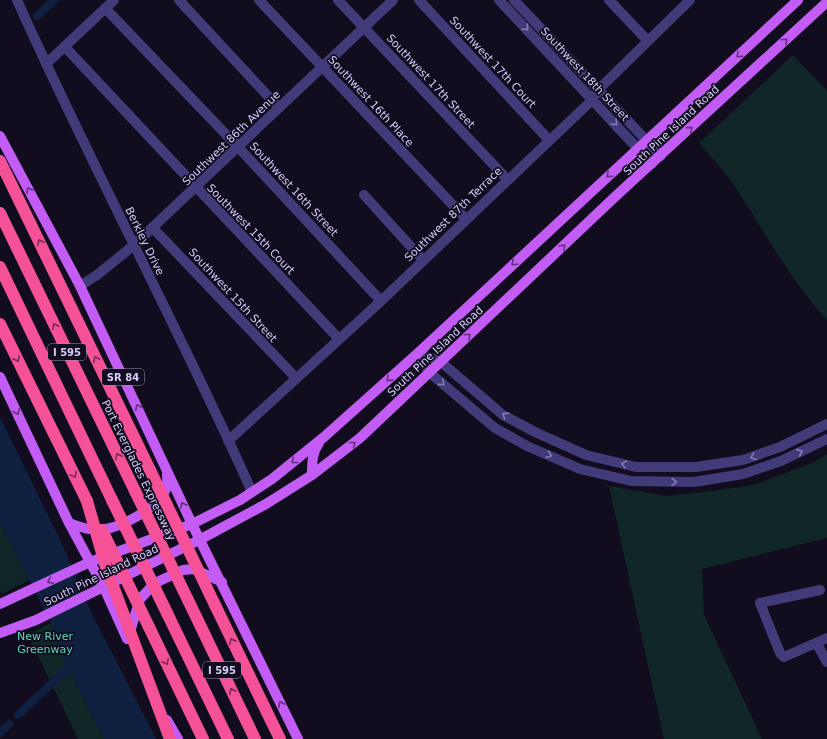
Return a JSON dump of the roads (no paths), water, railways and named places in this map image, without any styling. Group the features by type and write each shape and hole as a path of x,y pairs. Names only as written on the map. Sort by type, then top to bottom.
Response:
{"highway":[{"path":"0,161 280,739"},
{"name":"Port Everglades Expressway","path":"0,214 255,739"},
{"path":"0,268 228,739"},
{"path":"0,324 203,739"},
{"path":"87,501 106,568 170,739"}],"main road":[{"name":"South Pine Island Road","path":"0,604 90,562 192,524 252,492 324,437 418,353 798,0"},
{"name":"South Pine Island Road","path":"0,634 36,620 89,595 201,539 266,504 312,475 360,438 827,2"},
{"name":"SR 84","path":"0,136 80,286 192,524 201,539 298,739"},
{"path":"0,377 69,523 103,588 148,683 178,739"},
{"path":"312,475 314,450 324,437"},
{"path":"69,523 89,530 98,530 125,524 153,506 160,498 167,488 166,468"},
{"path":"127,639 140,599 155,583 183,570 194,570 222,582"}],"street":[{"name":"Berkley Drive","path":"17,0 46,64 252,492"},
{"path":"46,64 114,0"},
{"path":"179,0 279,108"},
{"name":"Southwest 16th Place","path":"259,0 466,219"},
{"name":"Southwest 17th Street","path":"338,0 507,179"},
{"name":"Southwest 86th Avenue","path":"80,286 97,275 153,228 394,0"},
{"name":"Southwest 17th Court","path":"419,0 549,140"},
{"name":"Southwest 18th Street","path":"499,0 652,164"},
{"name":"Southwest 18th Street","path":"514,0 661,156"},
{"path":"609,0 648,41"},
{"name":"Southwest 87th Terrace","path":"228,441 338,338 381,301 592,99 598,90 690,0"},
{"name":"Southwest 16th Street","path":"105,8 239,148 381,301"},
{"name":"Southwest 15th Court","path":"65,47 338,338"},
{"path":"364,195 423,260"},
{"name":"Southwest 15th Street","path":"153,228 296,378"},
{"path":"418,353 441,362 504,415 535,432 586,455 636,467 696,467 743,460 780,447 827,424"},
{"path":"418,353 430,373 495,428 527,446 580,469 632,481 694,482 743,474 781,461 827,439"},
{"path":"820,590 760,603 780,653 784,657 817,644 827,638"},
{"path":"817,644 827,662"}],"water":[{"path":"0,417 63,546 91,612 156,739 104,739 61,654 53,627 0,523"}],"waterway":[{"path":"37,16 55,0"},
{"path":"18,715 76,661"},
{"path":"0,733 9,724"}],"park label":[{"name":"New River Greenway","path":"45,642"}]}
